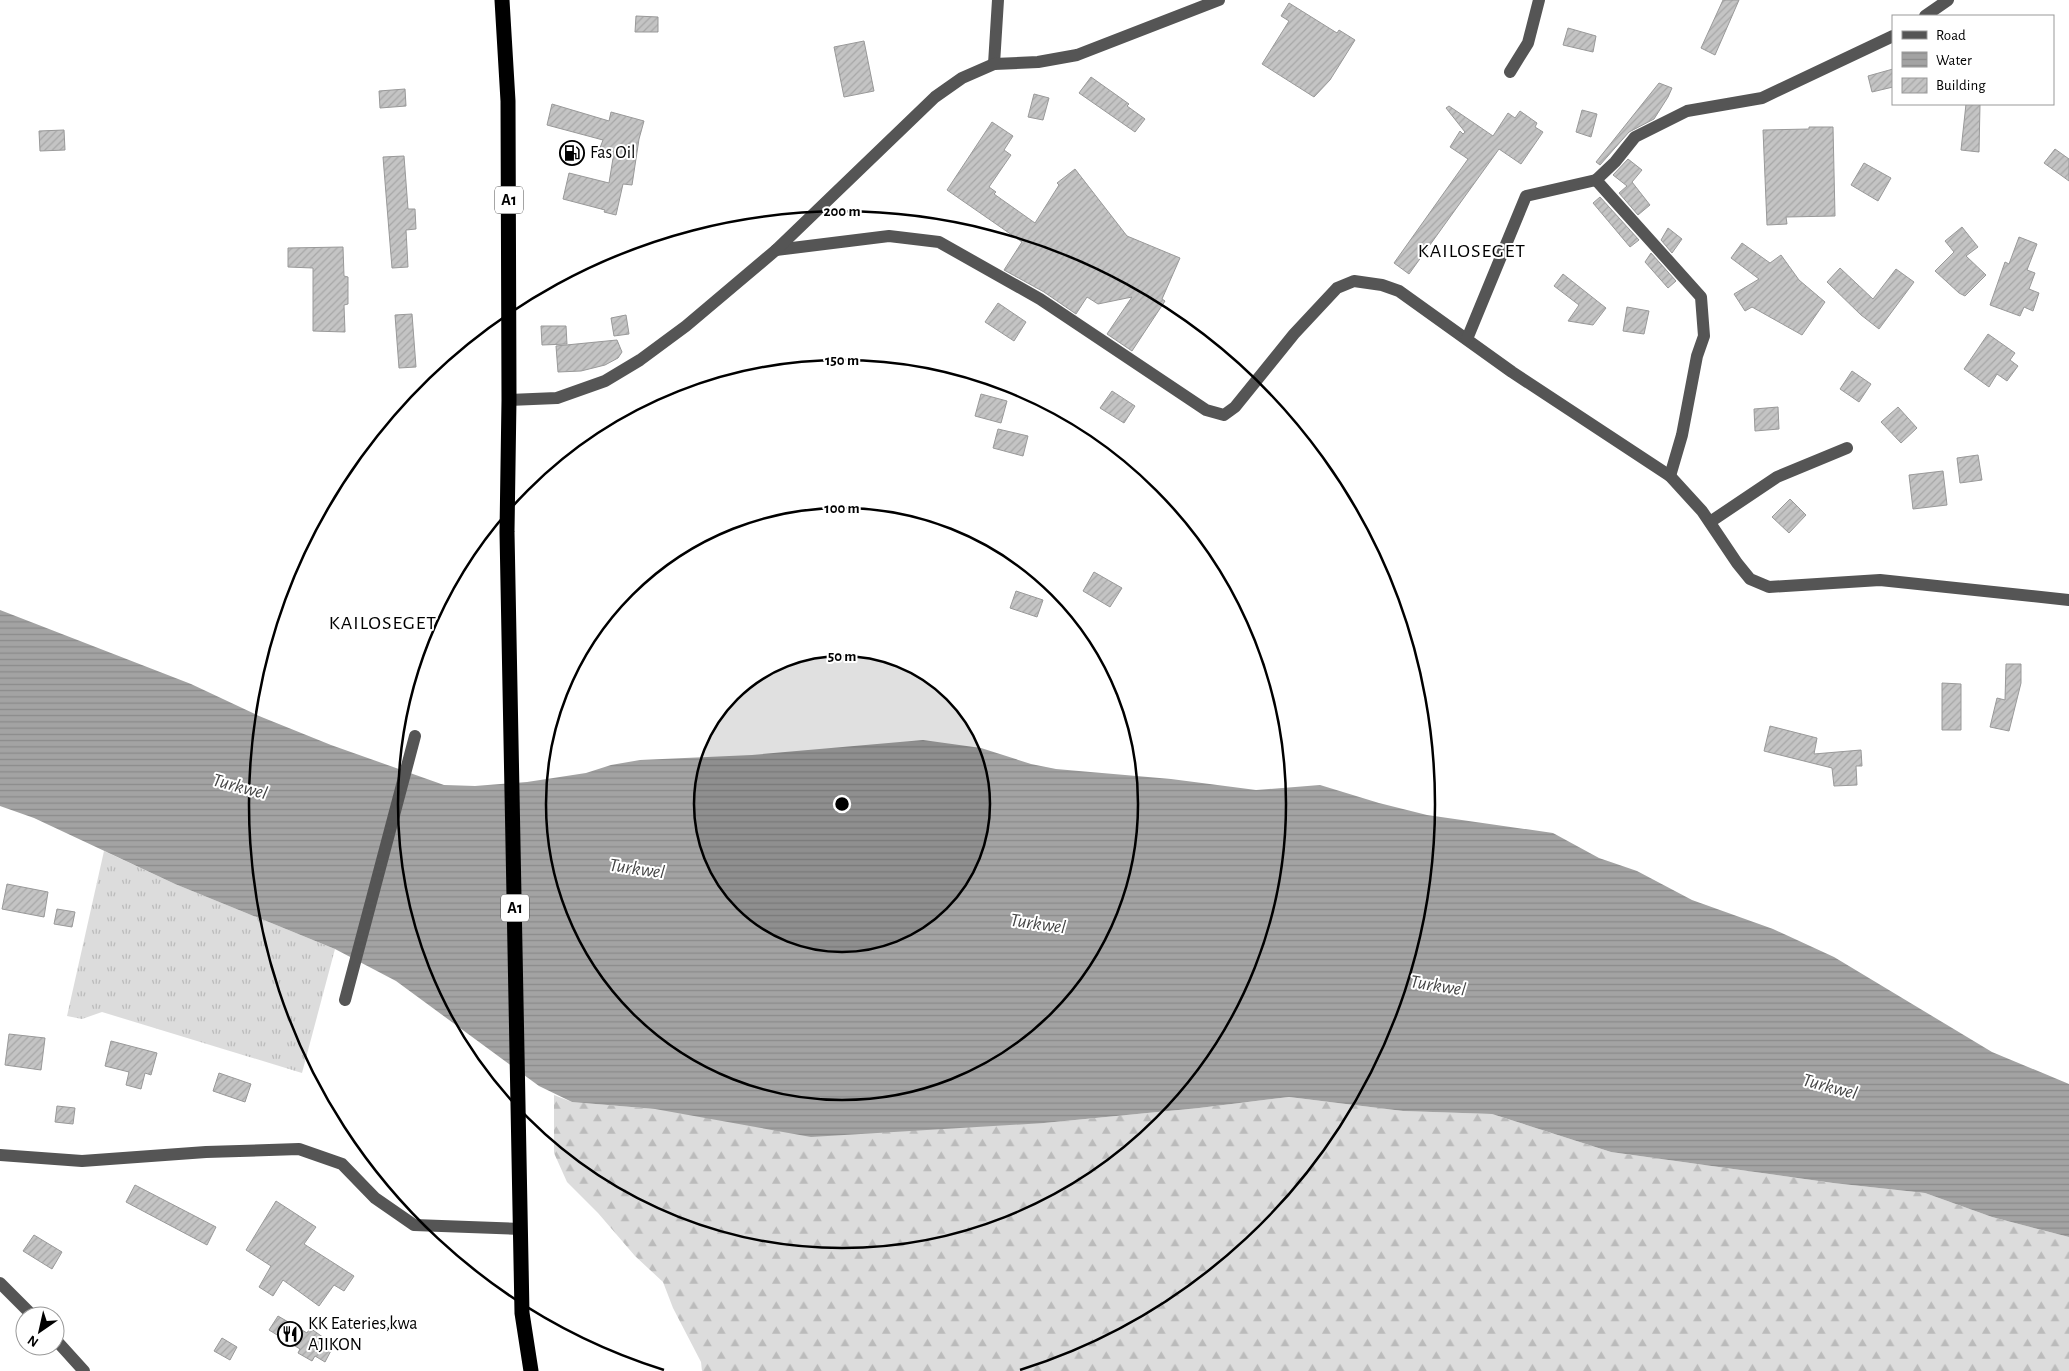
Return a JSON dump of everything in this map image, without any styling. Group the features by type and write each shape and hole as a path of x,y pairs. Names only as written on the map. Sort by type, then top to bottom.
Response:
{"highway":[{"name":"A1","path":"502,0 508,101 509,400 507,532 522,1313 531,1371"}],"street":[{"path":"994,64 998,0"},
{"path":"509,400 557,398 605,381 640,360 686,326 776,250 935,97 962,78 994,64 1038,62 1077,55 1219,0"},
{"path":"1510,72 1528,43 1539,0"},
{"path":"1926,15 1948,0"},
{"path":"1467,339 1526,196 1596,180 1635,137 1687,111 1762,98 1892,36"},
{"path":"1596,180 1701,297 1704,336 1697,356 1682,435 1670,476"},
{"path":"776,250 889,236 939,242 1040,299 1206,410 1216,414 1224,414 1235,407 1294,334 1337,288 1354,281 1376,284 1399,291 1512,372 1670,476 1710,522 1750,579 1769,587 1880,580 2069,600"},
{"path":"1710,522 1777,477 1847,448"},
{"path":"345,1000 415,736"},
{"path":"0,1155 82,1161 206,1152 299,1149 342,1164 375,1198 414,1225 521,1229"},
{"path":"0,1283 23,1306"},
{"path":"65,1350 84,1371"}],"green space":[{"path":"104,851 175,884 335,949 302,1073 102,1012 82,1019 67,1016"},
{"path":"554,1095 572,1102 655,1109 1044,1123 1289,1097 1403,1111 1492,1114 1611,1152 1833,1183 1925,1193 1992,1217 2069,1237 2069,1371 702,1371 701,1362 673,1308 663,1282 635,1256 598,1213 567,1182 554,1153"}],"water":[{"name":"Turkwel","path":"0,610 191,684 259,716 331,745 444,785 475,786 527,782 586,773 611,765 640,760 752,755 923,740 981,748 1031,764 1056,769 1171,779 1256,790 1320,785 1427,815 1553,833 1599,858 1637,871 1692,900 1773,929 1834,957 1992,1052 2069,1084 2069,1237 1992,1217 1925,1193 1833,1183 1611,1152 1492,1114 1403,1111 1289,1097 1044,1123 811,1137 655,1109 572,1102 539,1086 396,981 335,949 175,884 34,818 0,806"}],"building":[{"path":"1723,0 1739,0 1715,55 1701,48"},
{"path":"1289,3 1337,33 1339,30 1355,40 1330,80 1314,97 1262,64 1289,21 1281,16"},
{"path":"636,16 658,17 658,32 635,32"},
{"path":"1568,28 1596,36 1593,52 1563,45"},
{"path":"864,41 874,91 844,97 834,47"},
{"path":"1892,69 1892,87 1872,92 1868,76"},
{"path":"1091,77 1129,104 1127,106 1145,119 1135,132 1079,93"},
{"path":"1659,83 1672,88 1654,119 1629,132 1600,165 1596,162"},
{"path":"405,89 406,106 380,108 379,91"},
{"path":"1034,94 1049,98 1043,120 1028,117"},
{"path":"552,104 609,121 611,112 644,121 639,139 632,185 623,184 616,215 604,212 605,210 563,199 569,173 609,183 614,152 600,148 603,140 547,125"},
{"path":"1966,105 1980,105 1979,152 1961,150"},
{"path":"1449,106 1493,136 1508,113 1515,118 1520,111 1537,123 1535,127 1543,132 1521,164 1499,149 1409,274 1394,263 1468,159 1450,147 1460,131 1463,134 1465,132 1446,108"},
{"path":"1582,110 1597,114 1591,137 1576,132"},
{"path":"992,122 1013,136 1004,150 1011,155 989,187 996,192 994,194 1035,223 1059,185 1057,183 1075,169 1127,236 1180,258 1162,299 1165,301 1132,351 1107,334 1132,297 1098,304 1087,297 1076,314 1044,292 1004,270 1022,242 947,190"},
{"path":"1809,127 1833,127 1835,216 1786,217 1787,224 1767,225 1763,130 1809,129"},
{"path":"64,130 65,150 40,151 39,131"},
{"path":"2055,149 2069,159 2069,181 2044,163"},
{"path":"404,156 408,209 415,209 416,229 406,230 408,267 392,268 383,157"},
{"path":"1628,159 1642,170 1632,182 1650,205 1638,215 1619,193 1627,186 1613,175"},
{"path":"1864,163 1891,178 1878,201 1851,185"},
{"path":"1600,197 1639,240 1630,247 1593,203"},
{"path":"1962,227 1978,247 1966,256 1986,275 1965,296 1959,293 1935,271 1954,252 1945,241"},
{"path":"1668,228 1682,239 1672,253 1661,240"},
{"path":"2019,237 2037,244 2027,270 2035,273 2029,289 2039,293 2033,311 2024,307 2020,316 1990,305 2005,262 2009,264"},
{"path":"1742,243 1770,263 1781,255 1799,280 1825,302 1802,335 1752,307 1745,311 1734,294 1759,279 1731,258"},
{"path":"343,247 344,276 348,277 348,304 344,305 345,332 313,331 313,268 288,267 288,248"},
{"path":"1651,253 1676,281 1668,288 1645,262"},
{"path":"1840,268 1873,299 1896,269 1914,282 1879,329 1861,315 1827,282"},
{"path":"1563,274 1606,308 1593,325 1568,321 1579,305 1554,286"},
{"path":"998,303 1026,322 1014,341 985,322"},
{"path":"1627,307 1649,311 1644,334 1623,331"},
{"path":"412,314 416,367 399,368 395,315"},
{"path":"626,315 629,334 614,336 611,318"},
{"path":"541,326 566,326 567,344 542,345"},
{"path":"1988,334 2015,353 2010,360 2018,366 2007,381 1997,374 1989,387 1964,369"},
{"path":"617,340 622,352 618,358 605,365 581,371 558,372 556,346"},
{"path":"1852,371 1871,384 1859,402 1840,389"},
{"path":"1112,391 1135,406 1124,423 1100,408"},
{"path":"981,394 1007,401 1001,423 975,416"},
{"path":"1778,407 1779,429 1755,431 1754,409"},
{"path":"1898,407 1917,428 1901,443 1881,422"},
{"path":"998,429 1028,436 1023,456 993,448"},
{"path":"1978,455 1982,480 1960,483 1957,458"},
{"path":"1943,471 1947,505 1913,509 1909,475"},
{"path":"1790,499 1806,515 1789,533 1772,517"},
{"path":"1094,572 1122,588 1110,607 1083,591"},
{"path":"1016,591 1043,600 1037,617 1010,608"},
{"path":"2006,664 2021,664 2021,683 2009,731 1990,727 1997,698 2005,700"},
{"path":"1942,683 1961,684 1961,730 1942,730"},
{"path":"1770,726 1817,738 1814,754 1861,750 1862,766 1856,766 1857,785 1834,786 1832,768 1764,751"},
{"path":"7,884 48,892 44,917 2,909"},
{"path":"57,909 75,912 72,927 54,924"},
{"path":"9,1034 45,1038 41,1070 5,1065"},
{"path":"111,1041 157,1053 151,1075 145,1073 141,1089 126,1085 129,1072 105,1066"},
{"path":"219,1073 251,1084 245,1102 213,1091"},
{"path":"57,1106 75,1108 73,1124 55,1122"},
{"path":"135,1185 216,1227 207,1245 126,1202"},
{"path":"276,1201 316,1227 304,1244 354,1276 344,1291 334,1285 319,1306 283,1280 273,1296 259,1287 271,1266 246,1250"},
{"path":"34,1235 62,1252 52,1269 23,1251"},
{"path":"278,1316 307,1333 310,1328 334,1345 325,1362 315,1356 312,1361 298,1353 300,1349 269,1330"},
{"path":"222,1338 237,1347 230,1360 214,1351"}],"place":[{"name":"Fas Oil","path":"572,153"},
{"name":"KK Eateries,kwa AJIKON","path":"290,1334"}],"district":[{"name":"KAILOSEGET","path":"1472,251"},
{"name":"KAILOSEGET","path":"383,623"}]}
